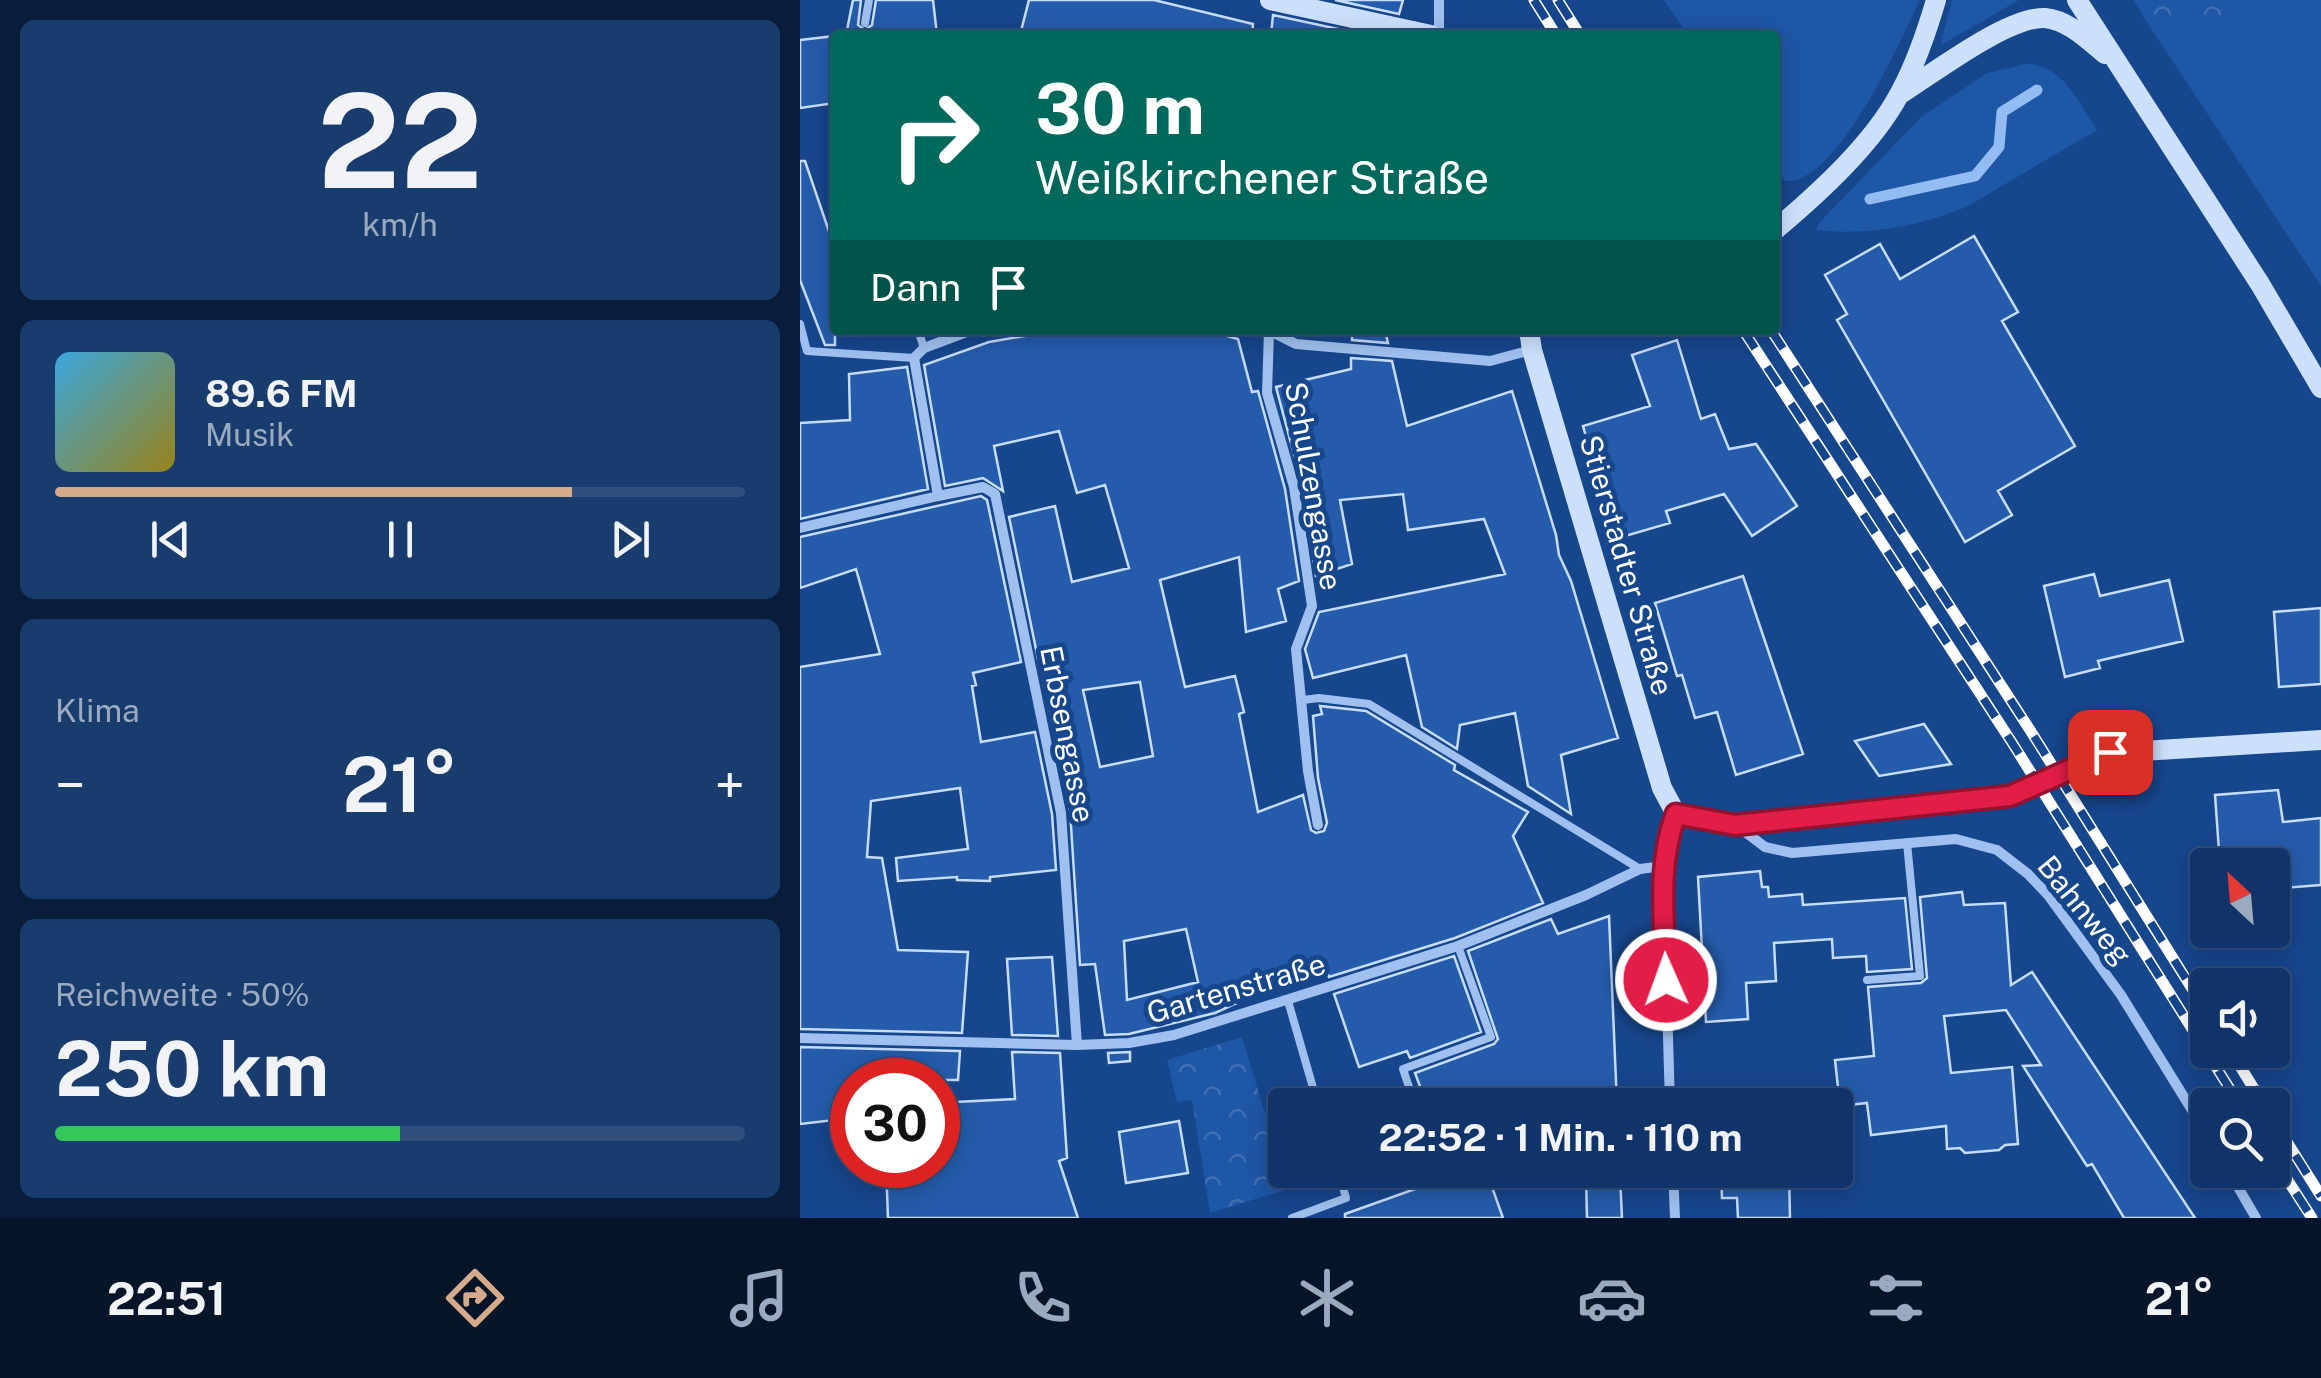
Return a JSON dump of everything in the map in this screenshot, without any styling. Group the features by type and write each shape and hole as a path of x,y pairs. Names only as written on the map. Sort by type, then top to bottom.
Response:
{"street":[{"path":"1270,0 1408,30"},
{"path":"1439,0 1439,30"},
{"path":"1780,226 1825,186 1899,96 1936,0"},
{"path":"2077,0 2260,284 2321,388"},
{"path":"1899,96 2014,24 2045,18 2073,29 2117,64"},
{"path":"800,528 938,496 914,358 924,348 959,335"},
{"name":"Schulzengasse","path":"1268,335 1268,392 1294,487 1312,606 1296,649 1308,771 1318,826"},
{"path":"1278,335 1296,344 1490,361 1531,340"},
{"name":"Stierstadter Straße","path":"1531,340 1662,788 1676,814"},
{"name":"Erbsengasse","path":"938,496 984,487 995,494 1060,813 1077,1045"},
{"path":"1670,1088 1664,866 1676,814 1735,825 2010,796 2110,752 2321,740"},
{"name":"Bahnweg","path":"1735,825 1766,848 1792,853 1956,839 1997,850 2048,895 2121,995 2190,1107"},
{"name":"Gartenstraße","path":"800,1038 1077,1045 1128,1044 1174,1035 1458,946 1640,869 1664,866"},
{"path":"1674,1188 1675,1218"},
{"path":"2238,1188 2256,1218"}],"lane":[{"path":"864,23 869,0"},
{"path":"800,324 807,350 914,358"},
{"path":"920,335 924,348"},
{"path":"1303,700 1369,704 1640,869"},
{"path":"1867,980 1920,976 1907,844"},
{"path":"1409,1088 1402,1068 1491,1037 1458,946"},
{"path":"1288,1001 1313,1088"},
{"path":"1292,1218 1346,1198 1343,1188"}],"green space":[{"path":"1664,0 1920,0 1882,77 1845,137 1826,160 1805,176 1785,181 1780,174 1780,30 1685,30"},
{"path":"1952,0 2019,0 1940,46"},
{"path":"2133,0 2294,0 2152,30"},
{"path":"2294,0 2321,0 2321,286 2152,30"},
{"path":"2039,65 2060,78 2097,130 1950,213 1874,230 1816,230 1921,117 1987,73"},
{"path":"1242,1037 1268,1123 1268,1188 1288,1189 1210,1213 1192,1100 1177,1102 1167,1060"}],"building":[{"path":"853,0 861,0 858,25 865,30 847,30"},
{"path":"876,0 933,0 936,30 865,30 872,25"},
{"path":"1029,0 1154,0 1253,24 1252,30 1021,30"},
{"path":"1335,0 1403,0 1399,14"},
{"path":"1273,15 1343,30 1272,30"},
{"path":"830,37 830,104 800,108 800,40"},
{"path":"800,161 805,161 830,234 830,335 835,335 835,345 825,345 800,280"},
{"path":"1974,236 2018,312 2002,321 2075,446 1998,491 2012,515 1965,542 1837,320 1847,314 1825,275 1880,244 1900,279"},
{"path":"1030,335 1223,335 1238,339 1252,392 1258,391 1285,489 1299,581 1278,589 1286,621 1246,632 1239,557 1160,580 1185,687 1235,676 1258,812 1303,795 1311,830 1316,833 1324,831 1327,823 1318,778 1313,716 1322,714 1320,706 1366,711 1455,765 1454,770 1528,812 1513,836 1543,903 1455,938 1329,977 1325,965 1254,987 1256,994 1215,1013 1129,1034 1105,1035 1095,964 1080,965 1070,811 1009,517 1055,506 1072,582 1129,568 1105,485 1077,493 1059,431 994,446 1003,491 983,478 945,486 924,365 989,342","holes":["1140,682 1153,756 1100,767 1083,690","1186,929 1198,982 1127,1000 1124,941"]},
{"path":"1352,335 1386,335 1388,343 1352,340"},
{"path":"1677,340 1701,419 1715,414 1729,449 1756,444 1797,506 1752,536 1724,494 1666,511 1670,523 1615,539 1583,426 1650,406 1632,355"},
{"path":"1351,358 1392,361 1407,426 1512,391 1618,738 1561,755 1571,814 1528,786 1515,713 1460,725 1457,749 1422,727 1406,655 1313,678 1305,649 1319,612 1505,574 1484,519 1408,530 1403,494 1340,500 1352,564 1316,576 1302,485 1276,387 1351,369"},
{"path":"907,367 928,489 800,519 800,423 850,420 849,374"},
{"path":"981,496 987,500 1021,662 973,673 981,742 1035,732 1052,814 1056,870 990,877 990,881 957,877 898,881 896,858 968,849 960,788 871,801 867,857 882,858 898,950 968,952 962,1033 800,1029 800,667 880,654 856,569 800,588 800,537"},
{"path":"2094,574 2100,596 2169,580 2183,641 2098,661 2100,668 2065,677 2044,586"},
{"path":"1743,576 1803,754 1736,775 1717,712 1695,718 1682,675 1677,676 1655,603"},
{"path":"2321,608 2321,684 2279,687 2274,612"},
{"path":"1924,724 1951,764 1879,776 1855,741"},
{"path":"2278,790 2283,822 2321,818 2321,885 2290,888 2290,848 2219,848 2215,795"},
{"path":"1760,871 1762,887 1768,887 1769,897 1802,894 1803,905 1905,898 1912,969 1867,972 1866,956 1833,958 1832,939 1774,943 1776,981 1746,983 1748,1019 1706,1022 1698,877"},
{"path":"1962,892 1964,905 2005,903 2011,985 2032,972 2195,1218 2124,1218 2092,1164 2087,1166 2023,1066 2041,1065 2006,1010 1944,1016 1951,1073 2012,1067 2018,1144 1965,1153 1960,1148 1947,1149 1946,1126 1871,1135 1867,1103 1853,1105 1853,1088 1838,1088 1835,1060 1874,1056 1868,987 1921,983 1927,978 1920,897"},
{"path":"1609,916 1616,1088 1421,1088 1415,1073 1494,1044 1498,1039 1468,951 1551,919 1558,934"},
{"path":"1454,956 1481,1032 1410,1058 1407,1051 1359,1067 1334,994"},
{"path":"1052,957 1058,1036 1012,1035 1007,959"},
{"path":"800,1047 960,1051 960,1058 830,1058 830,1121 800,1124"},
{"path":"1012,1052 1060,1053 1067,1158 1059,1161 1078,1218 888,1218 887,1188 960,1188 960,1102 1015,1099"},
{"path":"1130,1052 1130,1061 1109,1063 1108,1053"},
{"path":"1179,1121 1188,1173 1126,1183 1119,1132"},
{"path":"1418,1188 1492,1188 1503,1218 1345,1218 1345,1214"},
{"path":"1586,1188 1621,1188 1622,1218 1587,1218"},
{"path":"1722,1188 1789,1188 1790,1218 1738,1218 1737,1198 1722,1198"}],"waterway":[{"path":"1870,199 1975,176 1999,147 2002,112 2037,90"}],"railway":[{"path":"1534,0 1553,30"},
{"path":"1558,0 1577,30"},
{"path":"1746,335 2011,741 2229,1088"},
{"path":"1774,335 2190,985"},
{"path":"2241,1068 2253,1088"},
{"path":"2290,1147 2321,1196"},
{"path":"2290,1184 2312,1218"}],"route":[{"path":"1666,980 1664,866 1676,814 1735,825 2010,796 2110,752"}]}
